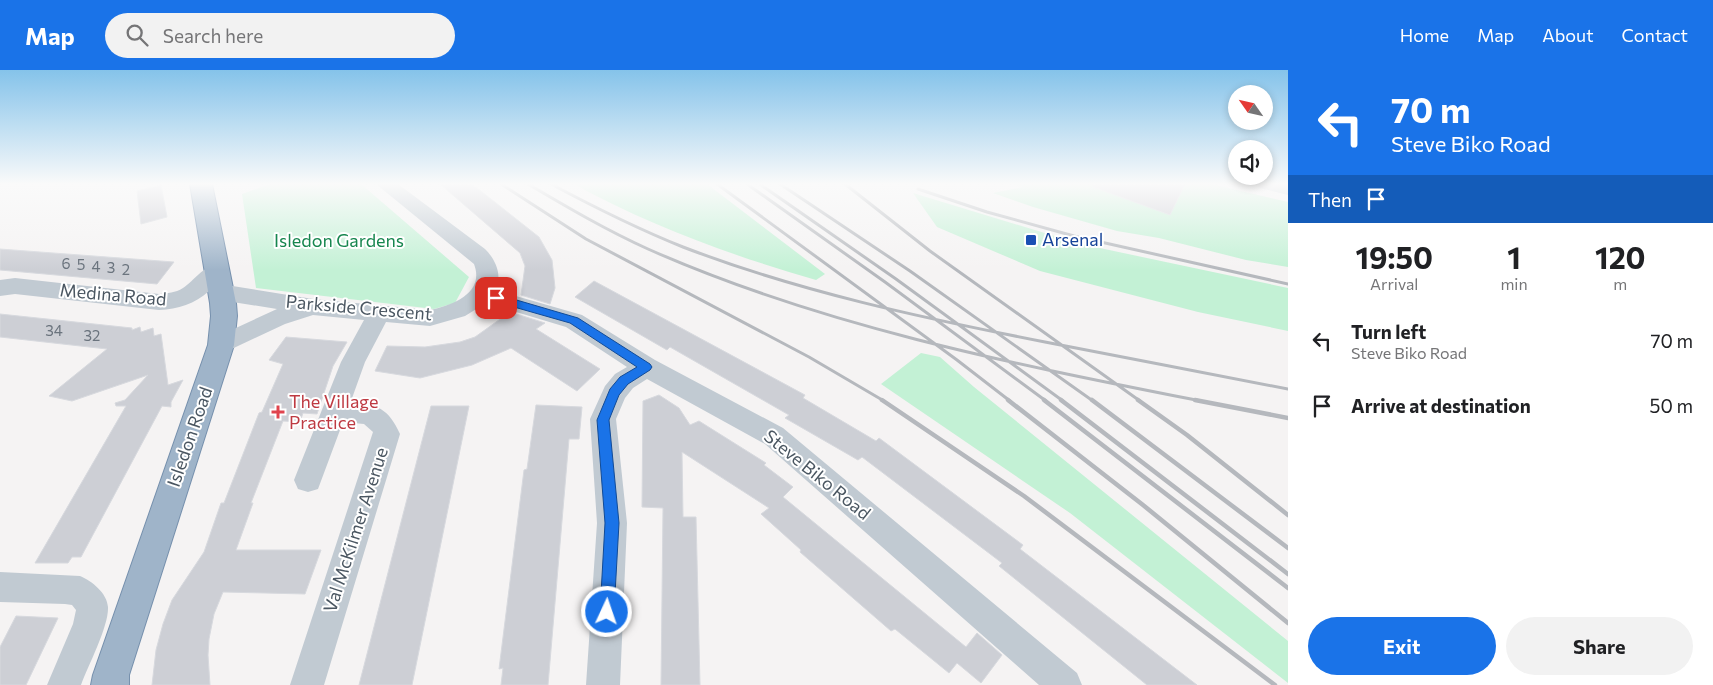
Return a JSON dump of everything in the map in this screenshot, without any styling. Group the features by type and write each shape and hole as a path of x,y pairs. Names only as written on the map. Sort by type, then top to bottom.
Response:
{"highway":[{"name":"Isledon Road","path":"110,685 111,674 221,345 224,316 207,213"}],"street":[{"path":"426,213 483,260 488,271 488,281 481,294"},
{"name":"Medina Road","path":"0,288 15,286 174,302 218,282"},
{"name":"Parkside Crescent","path":"218,282 314,307 430,318 449,314 466,306 481,294"},
{"name":"Steve Biko Road","path":"481,294 574,321 646,367 774,436 1065,685"},
{"path":"221,345 277,318 314,307"},
{"path":"308,480 353,362 379,314"},
{"path":"602,685 612,523 603,420 614,392 624,380 646,367"},
{"name":"Val McKilmer Avenue","path":"307,685 387,434 384,425 377,418 366,413 335,411"},
{"path":"0,587 80,591 92,606 89,624 64,685"}],"green space":[{"name":"Isledon Gardens","path":"245,213 394,213 469,277 455,303 434,309 256,288"},
{"path":"632,213 745,213 825,274 816,280 754,261 692,239"},
{"path":"927,213 978,213 1081,244 1288,288 1288,331 1198,312 1040,271 937,227"},
{"path":"1053,213 1288,213 1288,267 1246,260 1159,238 1117,231"},
{"path":"921,353 940,357 974,387 1288,641 1288,683 1070,513 881,384"}],"building":[{"path":"140,213 166,213 167,217 141,224"},
{"path":"473,213 508,213 539,237 552,260 555,288 550,304 521,295 525,266 520,253"},
{"path":"0,249 174,262 157,284 0,270"},
{"path":"594,281 805,395 803,398 876,441 879,438 1023,545 1020,549 1197,685 1147,685 999,566 1002,563 862,457 858,460 785,418 789,415 670,347 667,350 575,297"},
{"path":"510,312 545,323 536,329 600,369 577,391 511,348 472,365 420,378 375,371 387,346 425,347 460,342 475,337"},
{"path":"0,314 132,328 132,330 140,327 141,332 153,328 154,336 161,334 168,385 183,380 171,402 171,407 162,406 81,557 72,557 68,563 35,563 126,406 116,406 115,403 125,400 148,375 72,401 49,396 107,349 0,337"},
{"path":"286,337 347,342 333,366 317,414 303,413 300,422 283,421 251,503 253,503 236,550 321,550 305,594 223,592 214,614 209,639 210,685 152,685 156,650 172,600 204,552 221,503 224,503 259,413 262,412 283,364 269,360"},
{"path":"659,395 679,408 690,425 699,421 766,463 764,465 793,487 783,497 966,647 977,633 1002,655 981,683 957,663 949,673 895,629 891,631 800,552 801,550 761,514 769,508 682,452 683,517 696,517 700,685 661,685 663,508 642,507 643,401"},
{"path":"536,405 582,407 579,439 569,439 548,685 501,685 503,668 499,669 524,470 527,469"},
{"path":"431,406 469,406 412,685 359,685"},
{"path":"16,616 58,618 26,685 0,685 0,647"}],"railway":[{"path":"545,213 586,239 809,357 884,401"},
{"path":"577,213 632,242 715,276 851,322 935,344"},
{"path":"607,213 649,233 727,263 817,291 886,308"},
{"path":"756,213 886,308"},
{"path":"787,213 935,319"},
{"path":"801,213 958,324"},
{"path":"823,213 996,332"},
{"path":"881,213 930,251 1062,345"},
{"path":"990,213 1074,236 1288,284"},
{"path":"886,308 935,319"},
{"path":"886,308 935,344"},
{"path":"935,319 958,324"},
{"path":"935,319 985,356"},
{"path":"958,324 996,332"},
{"path":"958,324 1009,361"},
{"path":"996,332 1062,345"},
{"path":"996,332 1051,371"},
{"path":"935,344 985,356"},
{"path":"935,344 1010,401"},
{"path":"1062,345 1288,389"},
{"path":"1062,345 1117,384"},
{"path":"985,356 1009,361"},
{"path":"985,356 1046,401"},
{"path":"1009,361 1051,371"},
{"path":"1009,361 1063,401"},
{"path":"1051,371 1117,384"},
{"path":"1051,371 1093,401"},
{"path":"1117,384 1201,401"},
{"path":"1117,384 1140,401"},
{"path":"882,400 1024,496 1275,685"},
{"path":"1008,400 1143,505 1288,623"},
{"path":"1044,400 1288,588"},
{"path":"1061,400 1288,574"},
{"path":"1092,400 1288,548"},
{"path":"1138,400 1187,435 1288,515"},
{"path":"1195,400 1288,418"}],"place":[{"name":"Arsenal","path":"1031,240"},
{"name":"The Village Practice","path":"278,412"}],"route":[{"path":"496,298 542,310 574,321 646,367 624,380 614,392 603,420 612,523 607,612"}]}
